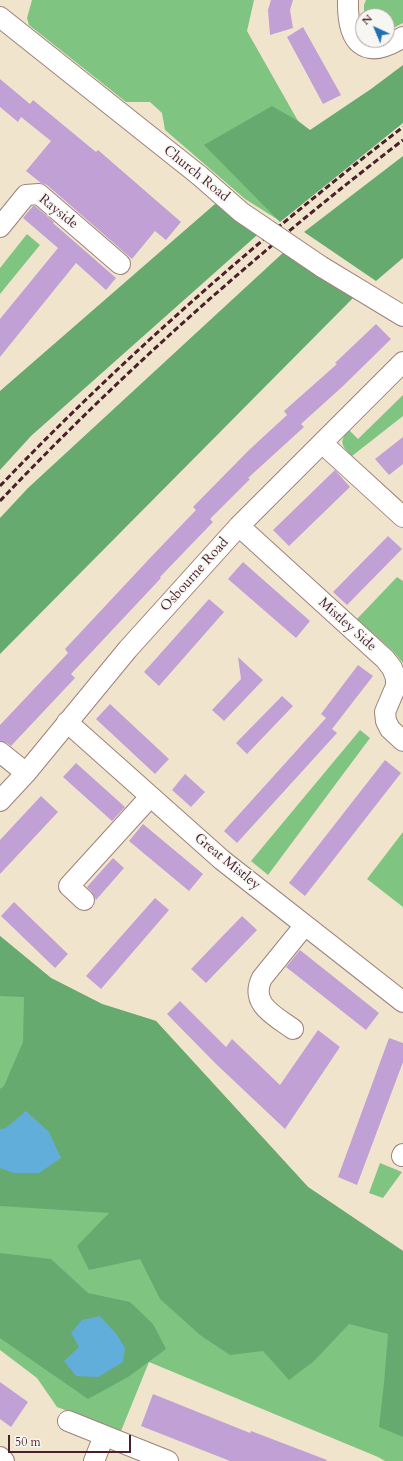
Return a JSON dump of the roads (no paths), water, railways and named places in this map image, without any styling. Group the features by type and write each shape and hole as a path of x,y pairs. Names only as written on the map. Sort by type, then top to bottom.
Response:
{"street":[{"path":"348,0 349,27 358,42 366,47 374,49 383,48 403,37"},
{"name":"Church Road","path":"0,17 200,176 241,212 322,267 403,316"},
{"name":"Rayside","path":"0,227 26,195 38,194 120,264"},
{"name":"Osbourne Road","path":"0,801 26,773 128,649 239,526 403,362"},
{"path":"322,443 403,517"},
{"name":"Mistley Side","path":"239,526 385,659 392,668 396,678 396,686 385,712 386,721 390,729 403,741"},
{"name":"Great Mistley","path":"67,722 222,860 403,1002"},
{"path":"0,752 26,773"},
{"path":"84,900 69,886 150,797"},
{"path":"293,1029 261,1003 257,994 258,986 262,978 305,925"},
{"path":"68,1421 168,1461"},
{"path":"94,1461 104,1436"},
{"path":"0,1457 4,1461"}],"water":[{"path":"26,1111 49,1132 61,1158 39,1173 14,1173 0,1168 0,1129 6,1128"},
{"path":"100,1316 117,1335 125,1348 123,1362 98,1377 76,1376 64,1361 79,1347 71,1333 82,1320"}],"railway":[{"path":"0,486 144,344 246,254 350,168 403,127"},
{"path":"0,501 95,405 194,313 297,224 403,140"}]}
